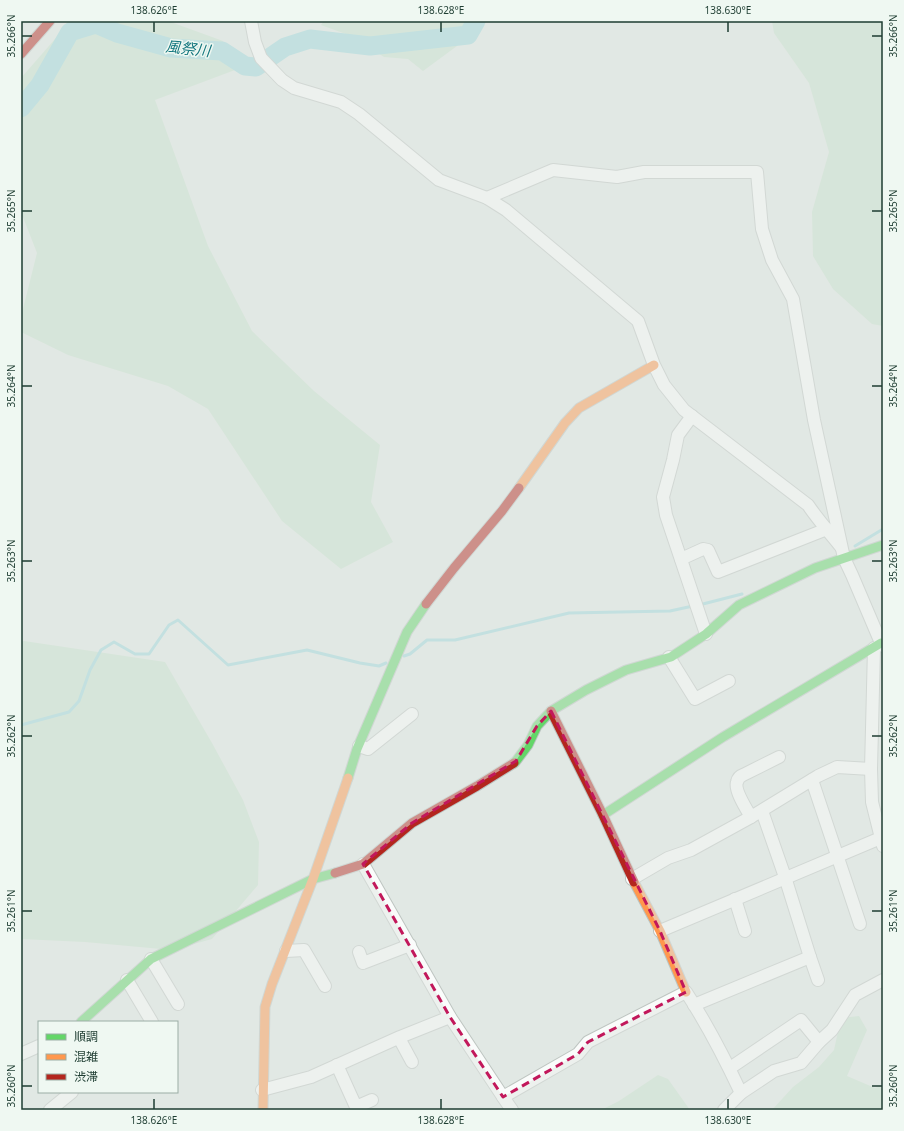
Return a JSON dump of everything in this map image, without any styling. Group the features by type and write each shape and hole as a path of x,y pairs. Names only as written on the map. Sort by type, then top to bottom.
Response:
{"street":[{"path":"21,54 50,21"},
{"path":"251,21 255,42 261,58 282,80 294,88 341,102 359,114 439,180 487,198 506,210 638,321 654,365 664,385 684,410 808,505 827,529 842,552 879,646 871,769 872,802 882,840 837,856 660,931"},
{"path":"487,198 553,170 617,177 644,172 757,172 762,229 772,260 793,299 814,420 842,552"},
{"path":"263,1110 262,1090 265,1007 272,984 313,879 359,746 407,632 446,578 502,512 565,423 579,408 654,365"},
{"path":"692,416 678,435 663,497 666,516 706,634"},
{"path":"681,559 703,549 708,550 718,572 827,529"},
{"path":"82,1021 151,959 313,879 363,864 412,823 477,786 516,761 528,745 537,726 551,711 586,690 626,670 669,657 706,634 739,605 814,568 842,552 883,545"},
{"path":"603,814 723,737 879,646"},
{"path":"669,657 695,699 729,681"},
{"path":"551,711 603,814 632,879 660,931 686,992 730,1068 741,1093"},
{"path":"359,746 368,749 412,714"},
{"path":"751,818 737,790 736,782 739,777 779,757"},
{"path":"632,879 668,858 691,850 751,818 812,780 837,767 858,767 871,769"},
{"path":"812,780 860,924"},
{"path":"762,811 818,980"},
{"path":"363,864 450,1017 512,1110"},
{"path":"735,899 745,931"},
{"path":"359,952 363,963 410,945"},
{"path":"286,951 304,950 325,986"},
{"path":"694,1005 810,957"},
{"path":"151,959 178,1004"},
{"path":"127,980 151,1021"},
{"path":"724,1110 741,1093 774,1071 802,1063 819,1042 832,1030 855,995 883,980"},
{"path":"503,1097 578,1054 588,1042 686,992"},
{"path":"262,1090 311,1077 450,1017"},
{"path":"730,1068 801,1020 819,1042"},
{"path":"399,1038 412,1062"},
{"path":"21,1054 38,1046"},
{"path":"337,1065 356,1107 372,1100"},
{"path":"50,1110 71,1093"}],"highlighted area":[{"path":"551,711 660,931 686,992 588,1042 578,1054 503,1097 450,1017 363,864 412,823 516,761 537,726"}],"green space":[{"path":"68,21 168,21 223,41 235,70 155,100 208,246 252,331 314,391 380,445 371,502 393,542 341,569 282,521 208,409 168,386 68,355 21,332 21,317 37,253 21,212 21,78 55,39"},
{"path":"324,21 484,21 457,46 423,71 408,59 384,57 354,37 321,25"},
{"path":"772,21 883,21 883,326 872,324 833,289 813,256 812,212 829,152 809,83 774,33"},
{"path":"24,641 165,662 243,800 259,842 258,885 212,939 172,950 85,942 21,939 21,642"},
{"path":"859,1016 867,1030 847,1076 875,1088 883,1085 883,1110 772,1110 793,1087 819,1067 834,1050 841,1018"},
{"path":"658,1075 668,1079 690,1110 601,1110 619,1101"}],"waterway":[{"name":"風祭川","path":"21,108 40,85 70,32 96,24 117,33 171,48 222,51 245,66 256,67 285,47 310,39 370,46 468,35 476,21"},
{"path":"855,546 883,529"},
{"path":"699,605 742,594"},
{"path":"404,656 410,654 427,640 455,640 569,613 670,611 693,606"},
{"path":"21,725 69,712 79,701 90,670 101,650 114,642 135,654 149,654 169,625 178,620 228,665 307,650 360,663 379,666 386,663"}],"traffic: fast":[{"path":"514,763 528,745 537,726 551,711 586,690 626,670 671,657 706,634 739,605 815,568 883,545"},
{"path":"348,778 357,749 407,632 426,604"},
{"path":"603,815 723,737 881,643"},
{"path":"82,1021 151,959 313,879 335,873"}],"traffic: slow":[{"path":"519,488 565,423 579,408 654,365"},
{"path":"263,1110 265,1007 272,984 313,879 348,778"},
{"path":"634,882 660,931 686,992"}],"traffic: jam":[{"path":"21,54 50,21"},
{"path":"426,604 519,488"},
{"path":"551,711 603,815 634,882"},
{"path":"335,873 363,864 412,823 514,763"}]}
